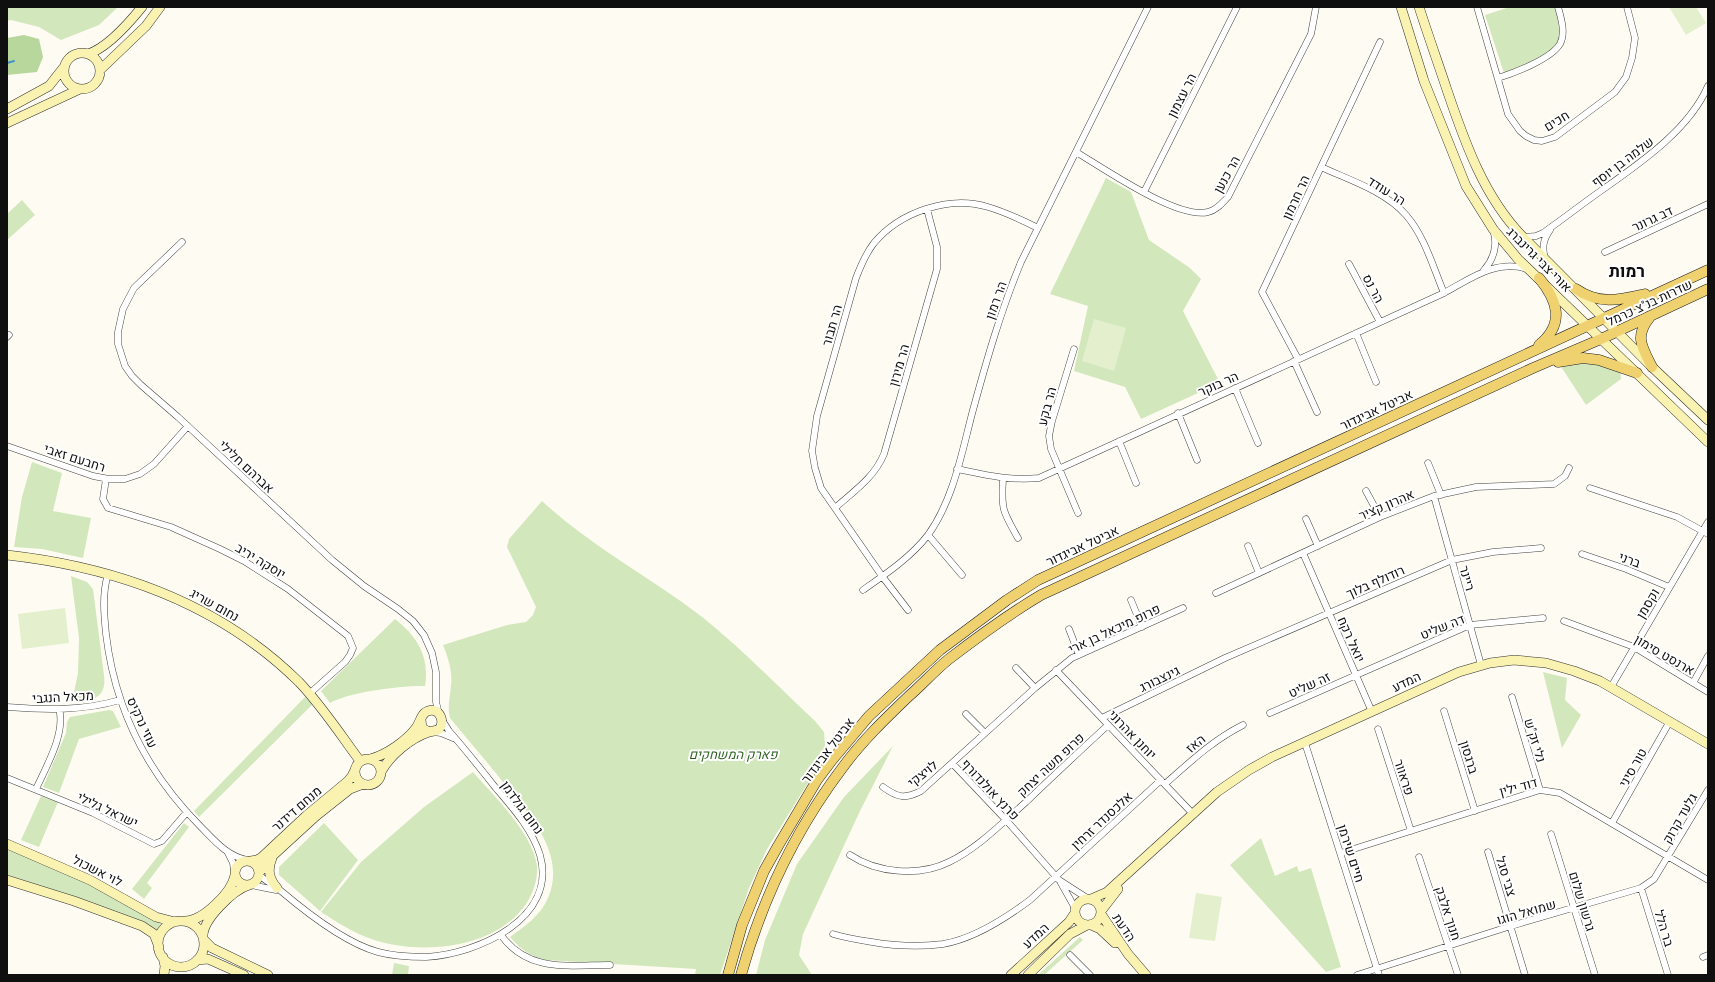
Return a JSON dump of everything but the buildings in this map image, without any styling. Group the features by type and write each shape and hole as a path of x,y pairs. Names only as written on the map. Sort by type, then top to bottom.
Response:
{"main road":[{"name":"שדרות בנ\"צ כרמל","path":"1604,318 1708,270"},
{"path":"1529,353 1547,338 1553,328 1556,313 1555,303 1539,278"},
{"path":"1576,289 1586,296 1602,300 1620,299 1663,290"},
{"name":"שדרות בנ\"צ כרמל","path":"1602,339 1708,289"},
{"path":"1651,316 1645,323 1641,332 1641,340 1642,348 1652,367"},
{"name":"אביטל אביגדור","path":"728,975 742,925 764,871 817,780 869,716 940,650 1007,600 1038,580 1604,318"},
{"name":"אביטל אביגדור","path":"741,975 751,940 769,892 783,863 824,793 844,766 878,726 948,660 1015,611 1041,595 1533,368 1602,339"},
{"path":"1533,368 1583,358 1609,362 1637,373"}],"street":[{"path":"7,109 49,86 67,61 76,54 88,54 100,49 136,15 142,7"},
{"path":"100,70 141,31 160,7"},
{"name":"הר רמון","path":"863,590 906,557 928,535 942,511 957,469 995,330 1021,262 1148,7"},
{"name":"הר עצמון","path":"1144,192 1237,7"},
{"name":"הר כנען","path":"1076,152 1144,192 1174,207 1194,212 1208,212 1219,207 1228,197 1311,34 1316,7"},
{"name":"אורי צבי גרינברג","path":"1401,7 1424,81 1453,157 1466,186 1492,228 1501,240 1530,270 1708,442"},
{"name":"אורי צבי גרינברג","path":"1419,7 1466,145 1493,199 1514,228 1652,367 1708,420"},
{"name":"חכים","path":"1477,7 1508,114 1520,131 1534,140 1542,141 1555,137 1615,92 1626,77 1632,58 1635,38 1627,7"},
{"path":"1498,78 1527,68 1555,49 1561,43 1563,28 1558,7"},
{"name":"הר חרמון","path":"1296,360 1262,292 1380,42"},
{"path":"64,67 64,73 69,84 80,89 86,89 95,84 98,80 100,70 96,60 88,54"},
{"name":"שלמה בן יוסף","path":"1523,237 1536,236 1555,224 1652,154 1681,126 1706,97 1708,86"},
{"path":"7,123 80,89"},
{"name":"הר עודד","path":"1321,167 1377,193 1406,215 1423,242 1444,293"},
{"name":"הר תבור","path":"908,610 882,576 821,488 812,451 817,416 856,278 865,256 875,242 892,227 910,215 927,209 947,204 962,203 987,206 1038,228"},
{"name":"דב גרונר","path":"1605,252 1708,204"},
{"name":"הר מירון","path":"835,508 872,476 879,467 884,454 937,269 937,247 927,209"},
{"name":"שלמה בן יוסף","path":"1545,259 1543,247 1544,242 1546,236 1555,224"},
{"path":"1482,273 1488,266 1494,253 1495,239 1492,228"},
{"name":"אברהם חלילי","path":"182,242 134,288 123,309 118,332 121,355 132,376 336,564 413,621 424,635 432,653 436,672 436,702 441,716"},
{"name":"הר נס","path":"1349,264 1380,322"},
{"name":"הר בוקר","path":"957,469 1003,479 1020,480 1039,478 1059,470 1178,413 1444,293 1482,273 1494,268 1506,266 1530,270"},
{"path":"1356,333 1376,382"},
{"name":"הר בקע","path":"1074,349 1052,421 1049,436 1051,449 1078,513"},
{"path":"1296,360 1317,412"},
{"path":"1235,388 1258,443"},
{"path":"1178,413 1198,460"},
{"name":"רחבעם זאבי","path":"7,446 93,476 106,479 125,479 147,470 161,457 188,426"},
{"path":"1119,441 1136,483"},
{"path":"1428,463 1441,494"},
{"name":"אהרון קציר","path":"1216,593 1380,517 1434,496 1476,487 1554,484 1565,476 1569,468"},
{"name":"יוסקה יריב","path":"106,479 103,499 108,508 171,528 226,552 288,589 348,636 353,648 349,658 309,694"},
{"path":"1003,479 1002,502 1005,515 1018,538"},
{"path":"1590,488 1677,517 1706,532"},
{"path":"1366,491 1380,517"},
{"name":"ריינר","path":"1434,496 1481,665"},
{"path":"1306,519 1318,546"},
{"name":"וקסמן","path":"1611,686 1669,587 1706,532 1708,522"},
{"path":"928,535 962,575"},
{"path":"1248,546 1259,573"},
{"name":"רודולף בלוך","path":"1225,658 1452,560 1494,552 1541,548"},
{"name":"יואל רקח","path":"1303,553 1372,712"},
{"name":"ברני","path":"1582,554 1626,569 1669,587"},
{"name":"נחום שריג","path":"7,555 58,562 129,580 172,596 217,619 260,648 280,664 309,694 360,761"},
{"name":"עוזי נרקיס","path":"108,574 104,594 104,612 109,652 113,678 130,727 142,749 168,789 187,812 227,852 233,863 234,873"},
{"path":"1131,600 1142,627"},
{"name":"פרופ מיכאל בן ארי","path":"1056,670 1079,655 1183,608"},
{"name":"דה שליט","path":"1356,675 1470,625 1542,618"},
{"name":"ארנסט סימון","path":"1564,621 1634,647 1708,692"},
{"path":"1068,629 1079,655"},
{"path":"1693,683 1708,656"},
{"name":"גינצבורג","path":"1102,718 1225,658"},
{"name":"המדע","path":"1089,898 1107,892 1217,792 1249,770 1272,757 1435,682 1481,665 1514,660 1541,662 1574,671 1611,686 1708,744"},
{"path":"1016,668 1035,688"},
{"name":"פרנץ אולנדורף","path":"1056,670 952,763 1006,820 1057,878 1075,911"},
{"name":"יוחנן אהרוני","path":"1056,670 1193,814"},
{"name":"זה שליט","path":"1270,713 1356,675"},
{"name":"אברהם חלילי","path":"423,716 432,704 436,693"},
{"name":"נלי זק\"ש","path":"1512,697 1540,790"},
{"name":"מכאל הנגבי","path":"7,707 59,709 89,707 120,700"},
{"path":"36,789 60,731 61,717 59,709"},
{"path":"432,710 441,716 440,728 412,741 389,760 375,783 370,785 363,784 356,778 355,770 360,761 381,756 388,752 412,733 423,716 432,710"},
{"name":"ברגסון","path":"1444,711 1475,810"},
{"path":"966,714 985,733"},
{"path":"423,716 422,728 431,732 442,733 456,739"},
{"name":"נחום גולדמן","path":"259,874 284,894 347,939 377,952 393,955 415,957 444,954 473,946 501,935 521,919 535,902 540,890 542,879 540,854 535,842 518,816 447,729 441,716"},
{"name":"טור סיני","path":"1612,823 1670,722"},
{"name":"האז","path":"1163,782 1205,748 1243,724"},
{"name":"פרופ משה יצחק","path":"850,855 860,862 873,867 912,871 925,870 948,863 977,844 1006,820 1108,725"},
{"name":"פראוור","path":"1378,729 1411,831"},
{"name":"חיים שירמן","path":"1305,743 1378,972"},
{"path":"370,759 378,764 381,772"},
{"name":"לויצקי","path":"883,788 892,794 903,797 913,795 921,791 952,763"},
{"name":"מנחם דידנר","path":"249,861 257,860 262,856 295,825 349,780 354,774 355,770"},
{"name":"ישראל גלילי","path":"7,778 93,813 154,844 162,841 187,812"},
{"name":"אלכסנדר זרחין","path":"833,934 888,945 944,944 986,928 1007,917 1057,878 1163,782"},
{"name":"מנחם דידנר","path":"259,874 264,864 316,816 350,789 363,784"},
{"name":"דוד ילין","path":"1341,853 1540,790 1560,793 1708,880"},
{"name":"גלעד קרוק","path":"1669,857 1708,790"},
{"name":"גרשון שלום","path":"1551,834 1595,975"},
{"name":"לוי אשכול","path":"7,844 90,880 156,917 175,922"},
{"name":"עוזי נרקיס","path":"227,852 249,861"},
{"name":"צבי סגל","path":"1488,852 1526,975"},
{"path":"276,853 271,861 269,870 271,880 277,888"},
{"name":"חנוך אלבק","path":"1419,857 1458,975"},
{"name":"שמואל הוגו","path":"1357,975 1378,972 1448,946 1641,888 1654,879 1669,857"},
{"path":"159,947 162,933 168,925 175,922 191,921 211,908 230,888 238,864 249,861 257,866 259,874 256,882 236,892 210,918 205,927 203,951 197,960 188,966 181,967 171,964 163,957"},
{"name":"המדע","path":"1101,913 1112,896 1141,862"},
{"path":"234,873 239,883 250,885"},
{"name":"פרנץ אולנדורף","path":"1057,878 1089,898"},
{"path":"7,880 80,903 142,926 154,934 163,957 165,966 164,975"},
{"name":"נחום גולדמן","path":"250,885 268,888 284,894"},
{"name":"בר הלל","path":"1641,888 1668,975"},
{"path":"1089,898 1099,905 1101,913 1097,921 1089,925 1077,920 1075,911 1078,902 1089,898"},
{"name":"המדע","path":"1011,975 1069,922 1075,911"},
{"name":"הדעת","path":"1101,913 1128,954 1146,975"},
{"path":"186,921 198,928 204,939 215,950 268,975"},
{"name":"המדע","path":"1028,975 1070,934 1089,925"},
{"name":"הדעת","path":"1089,925 1100,929 1128,954"},
{"path":"501,935 516,953 534,961 557,965 610,965"},
{"path":"1070,954 1090,975"},
{"path":"197,960 208,959 244,975"},
{"path":"169,975 181,967"}],"green space":[{"path":"7,7 118,7 99,25 61,40 39,27 11,20 7,21"},
{"path":"1510,7 1556,7 1561,43 1555,49 1505,76 1485,15"},
{"path":"1669,7 1696,7 1706,23 1686,35"},
{"path":"24,35 39,39 43,57 37,72 7,75 7,38"},
{"path":"1106,178 1131,192 1149,240 1190,268 1201,279 1183,311 1220,383 1141,419 1125,387 1074,371 1088,306 1050,294"},
{"path":"22,200 35,215 7,240 7,214"},
{"path":"1094,319 1126,328 1114,371 1082,361"},
{"path":"1570,360 1620,366 1621,379 1586,405 1558,362"},
{"path":"32,462 62,473 53,511 91,518 83,558 42,549 14,547 22,497"},
{"name":"פארק המשחקים","path":"542,501 575,529 700,615 750,659 815,721 824,732 825,745 823,756 819,765 767,849 749,888 720,975 695,975 696,969 546,960 526,952 510,937 532,920 545,904 553,881 552,864 548,848 541,833 531,818 450,718 449,706 451,670 443,645 507,625 526,622 533,615 536,607 507,547 509,539"},
{"path":"71,576 87,582 93,589 104,675 103,689 100,694 92,700 79,702 72,702 78,673 79,638"},
{"path":"65,608 69,643 22,649 18,614"},
{"path":"395,619 410,633 420,648 426,666 425,686 376,690 338,699 330,703 321,691"},
{"path":"1543,672 1567,678 1565,700 1581,715 1562,748"},
{"path":"305,697 313,704 199,817 194,811"},
{"path":"109,710 113,711 121,727 79,739 59,793 43,787 66,733 67,722 70,717"},
{"path":"893,746 860,811 803,934 799,955 812,975 756,975 765,940 797,864 844,797"},
{"path":"473,772 521,829 534,854 537,866 535,884 528,901 517,915 503,927 469,942 450,946 413,947 385,943 365,937 321,912 361,862 424,807"},
{"path":"41,796 58,802 39,847 21,840"},
{"path":"184,823 189,827 147,883 152,888 144,899 132,889"},
{"path":"324,823 358,860 320,911 279,875 279,867"},
{"path":"1261,838 1275,876 1297,866 1299,872 1311,868 1341,967 1326,972 1230,865"},
{"path":"7,849 67,873 161,924 156,932 147,924 131,917 7,875"},
{"path":"1196,893 1222,897 1215,941 1189,938"},
{"path":"1080,937 1083,940 1044,975 1038,975"},
{"path":"394,963 409,966 408,975 392,975"}],"waterway":[{"path":"7,63 14,61"}],"district":[{"name":"רמות","path":"1627,270"}]}
